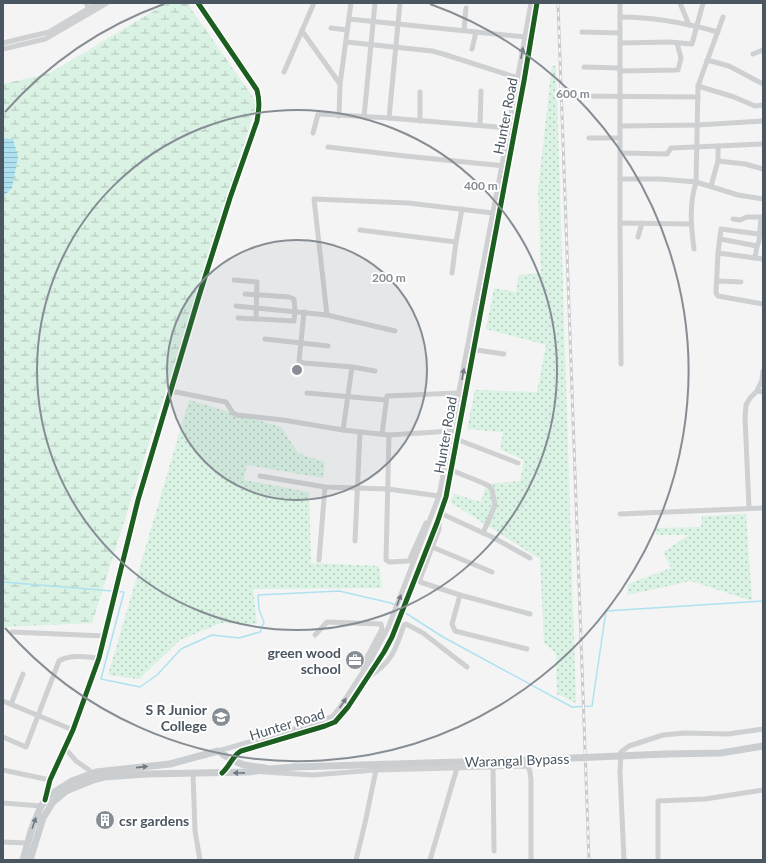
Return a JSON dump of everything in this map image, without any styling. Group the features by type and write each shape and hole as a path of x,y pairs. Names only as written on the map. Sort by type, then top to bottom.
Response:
{"main road":[{"name":"Warangal Bypass","path":"192,773 256,772 294,767 721,753 763,746"},
{"name":"Hunter Road","path":"43,803 55,791 72,781 91,774 103,771 170,764 218,751"},
{"name":"Warangal Bypass","path":"218,751 232,760 244,765 270,769"},
{"path":"30,860 38,832 48,809 53,802 66,792 99,778 147,774 192,773 189,759"},
{"path":"23,860 27,843 43,803"}],"street":[{"path":"86,3 89,9"},
{"path":"3,43 49,32 98,3"},
{"path":"3,49 45,39 107,3"},
{"path":"3,803 43,803 50,780 73,730 99,658 138,500 201,289 257,121 260,102 257,90 198,3"},
{"path":"284,72 314,3"},
{"path":"339,116 340,84 351,3"},
{"path":"364,117 375,3"},
{"path":"388,118 394,48 400,3"},
{"name":"Hunter Road","path":"222,773 237,753 241,751 335,722 348,707 384,652 395,630 446,497 493,213 505,166 509,128 531,3"},
{"name":"Hunter Road","path":"218,751 333,716 362,674 388,628 439,496 459,393 470,349 537,3"},
{"path":"620,3 621,364"},
{"path":"680,3 688,24"},
{"path":"620,43 692,44 703,3"},
{"path":"464,30 466,8"},
{"path":"620,16 663,19 718,32"},
{"path":"694,249 691,224 692,194 696,182 698,86 723,17"},
{"path":"349,18 525,37"},
{"path":"331,28 348,30"},
{"path":"302,31 340,84"},
{"path":"472,49 476,32"},
{"path":"582,32 620,33"},
{"path":"346,42 443,54 518,78"},
{"path":"584,67 620,70 678,70 681,58 677,43"},
{"path":"753,54 763,50"},
{"path":"707,60 729,66 763,84"},
{"path":"698,86 734,97 755,106 763,105"},
{"path":"480,91 480,125"},
{"path":"420,92 420,121"},
{"path":"573,96 667,98 698,97"},
{"path":"313,133 318,114 509,128"},
{"path":"620,126 763,122"},
{"path":"588,138 620,138"},
{"path":"621,153 667,154 671,148 763,144"},
{"path":"711,186 718,161 718,146"},
{"path":"328,147 505,166"},
{"path":"718,161 748,165 763,169"},
{"path":"620,179 660,179 696,182 737,194 763,199"},
{"path":"327,315 314,199 408,203 493,213"},
{"path":"452,273 462,209"},
{"path":"733,219 740,220 747,217 762,218 755,258"},
{"path":"738,231 740,220"},
{"path":"620,223 691,224"},
{"path":"638,237 642,223"},
{"path":"758,234 721,229 716,293 718,296 763,304"},
{"path":"360,230 456,242"},
{"path":"720,239 757,246"},
{"path":"718,253 763,259"},
{"path":"234,280 257,282 256,319"},
{"path":"717,281 741,282"},
{"path":"238,318 293,322 295,311 294,299 289,297 245,294"},
{"path":"236,306 327,315 395,330"},
{"path":"304,312 299,358 301,362 375,370"},
{"path":"265,339 328,346"},
{"path":"470,349 504,354"},
{"path":"343,430 352,367"},
{"path":"749,508 745,417 746,405 757,391 762,380 763,371"},
{"path":"171,391 226,402 233,413 237,415 389,435 452,431"},
{"path":"757,391 763,392"},
{"path":"307,393 386,400"},
{"path":"382,434 387,396 459,393"},
{"path":"355,541 360,432"},
{"path":"389,435 385,557 387,562 409,561 424,527 432,516"},
{"path":"456,439 518,464"},
{"path":"451,470 483,483 489,486 492,490 495,505 484,533"},
{"path":"260,476 325,487 388,489 439,496"},
{"path":"319,560 325,487"},
{"path":"620,514 763,508"},
{"path":"530,558 484,533 440,515 439,529 420,579 420,582 460,595 530,614"},
{"path":"432,547 492,572"},
{"path":"460,595 452,624 455,631 527,649"},
{"path":"314,635 327,622 381,624 381,631 365,661 362,674"},
{"path":"367,678 390,660 404,625 406,624 423,633 467,666"},
{"path":"12,632 105,636"},
{"path":"3,737 26,747 59,661 63,658 76,656 99,658"},
{"path":"11,704 23,674"},
{"path":"3,701 73,730"},
{"path":"624,860 620,794 621,752 629,746 663,735 684,733 728,734 763,729"},
{"path":"65,748 76,761 89,770 91,774"},
{"path":"493,766 494,851"},
{"path":"256,772 313,774 376,770 525,766 529,768 531,780 530,860"},
{"path":"430,860 457,768"},
{"path":"3,770 50,780"},
{"path":"356,860 376,770"},
{"path":"192,773 196,831 200,860"},
{"path":"658,860 658,801 705,798 763,790"},
{"path":"3,842 27,843"}],"green space":[{"path":"167,3 187,3 257,103 92,623 3,627 3,197 12,188 13,139 3,138 3,84 50,73"},
{"path":"552,66 556,66 576,703 557,694 556,653 544,643 540,559 450,502 454,494 481,502 486,484 520,481 524,460 500,449 503,432 467,429 475,390 537,392 546,345 486,329 494,288 516,292 519,275 541,273 538,190"},
{"path":"189,400 281,427 298,453 325,462 323,478 247,465 244,480 309,492 311,563 379,566 382,588 253,589 257,624 221,623 180,640 139,679 108,675"},
{"path":"746,514 752,601 691,581 627,595 628,584 671,568 663,552 689,535 656,535 656,528 701,527 702,516"}],"water":[{"path":"3,138 13,139 18,157 12,188 3,197"}],"waterway":[{"path":"3,582 124,592 101,679 140,687 157,675 181,649 212,635 239,638 260,632 264,622 259,610 258,595 339,591 395,605"},
{"path":"404,612 443,637 572,707 592,706 606,611 763,601"}],"railway":[{"path":"558,3 589,860"}],"cycle path":[{"path":"45,800 50,780 73,730 99,658 138,500 199,296 230,198 257,121 259,106 257,90 198,3"},
{"path":"222,773 235,756 241,751 335,722 348,707 384,652 392,637 446,497 524,81 537,3"}],"place":[{"name":"green wood school","path":"355,660"},
{"name":"S R Junior College","path":"221,717"},
{"name":"csr gardens","path":"105,820"}]}
